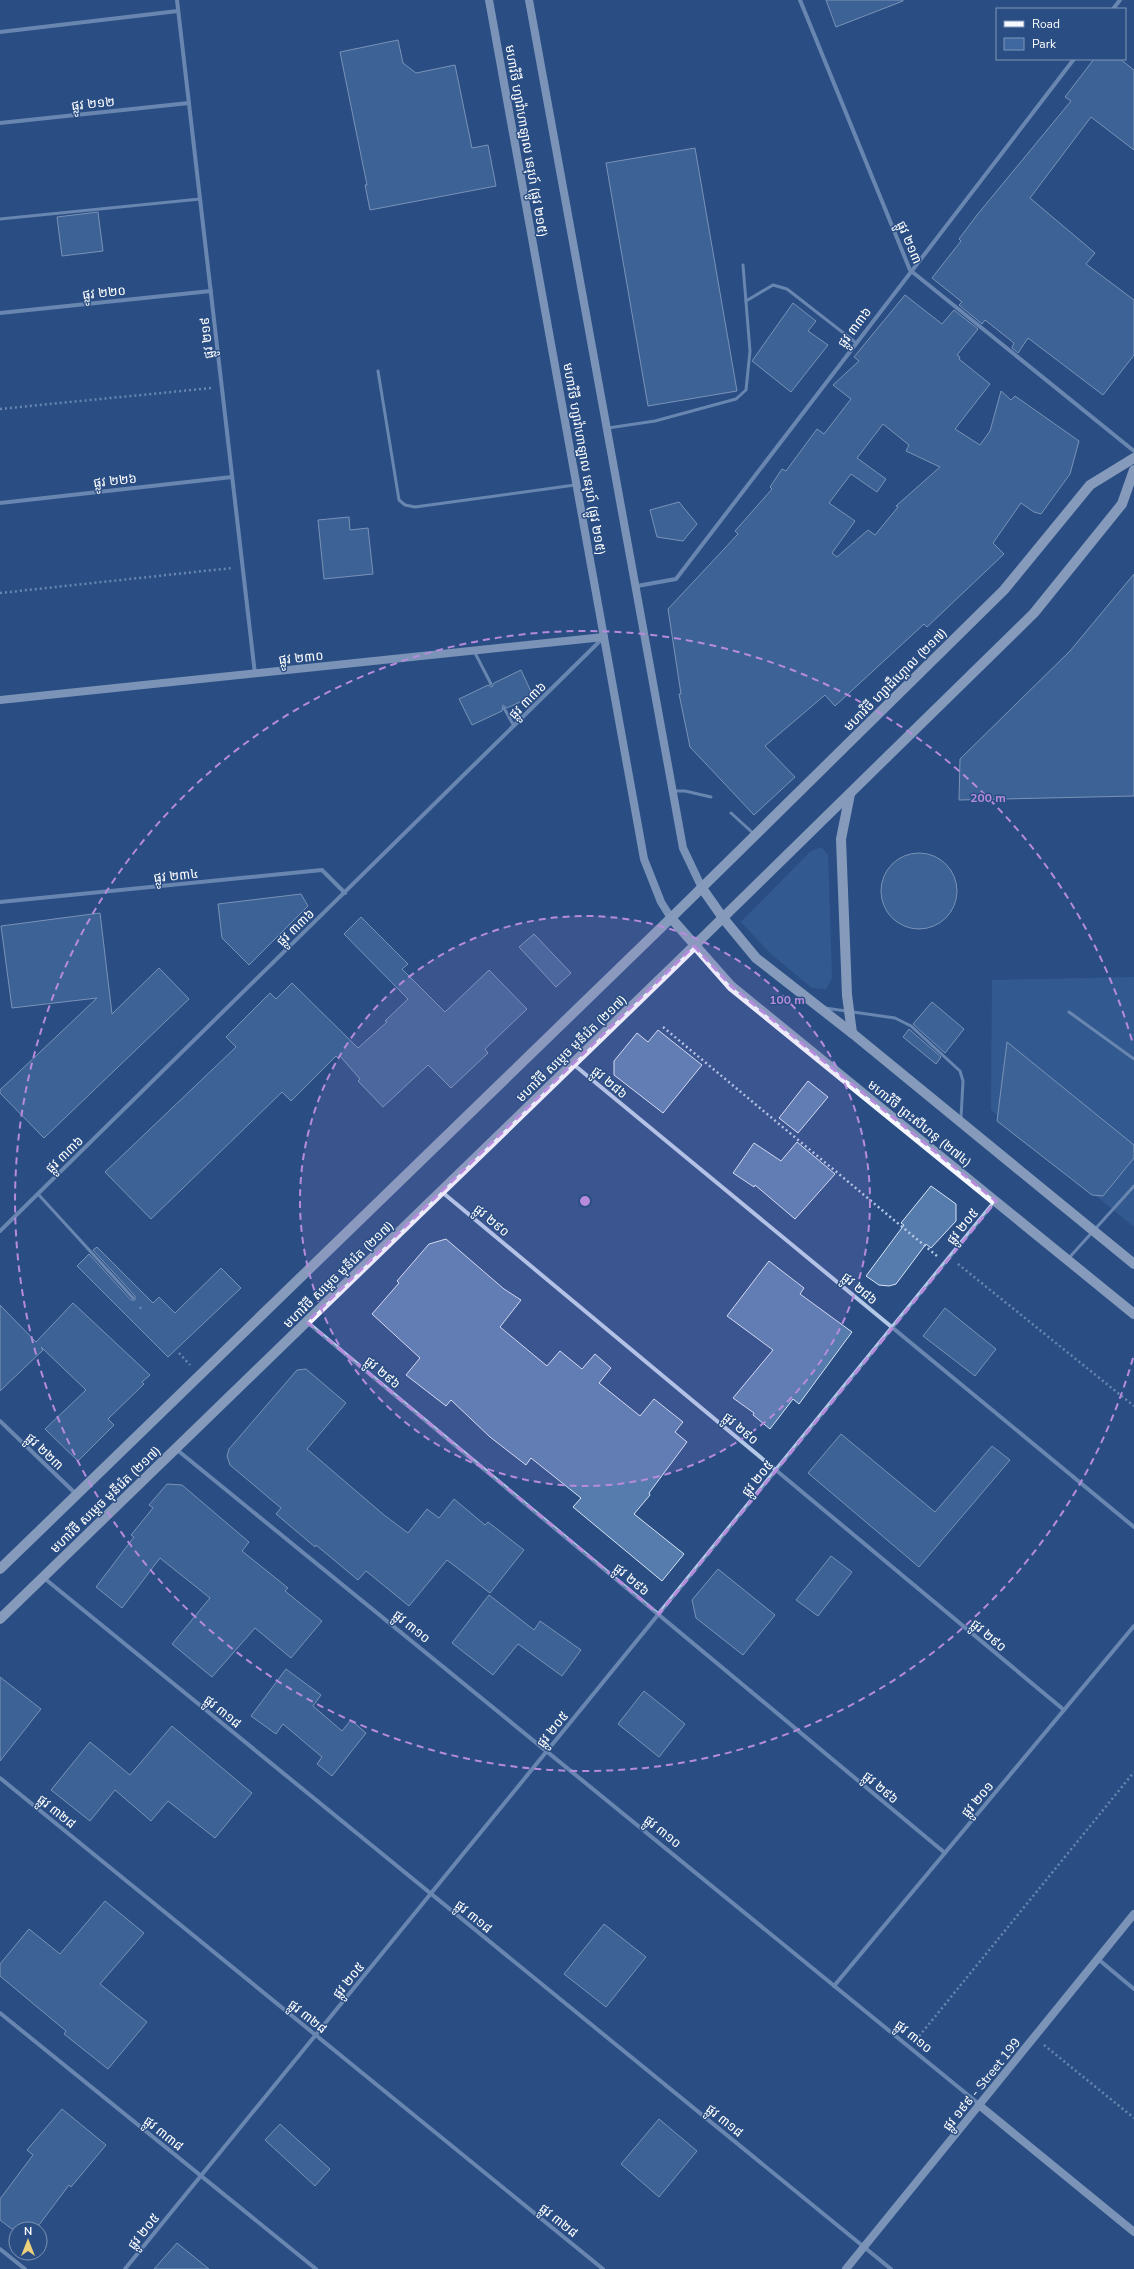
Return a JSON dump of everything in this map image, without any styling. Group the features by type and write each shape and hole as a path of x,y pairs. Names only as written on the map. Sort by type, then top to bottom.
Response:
{"main road":[{"name":"មហាវិថី ហ្សាវ៉ាហាឡាល នេរុហ៍ (ផ្លូវ ២១៥)","path":"489,0 644,860 661,902 671,918"},
{"name":"មហាវិថី ហ្សាវ៉ាហាឡាល នេរុហ៍ (ផ្លូវ ២១៥)","path":"529,0 637,586 683,848 693,873 702,888"},
{"name":"មហាវិថី ហ្សាដឹហ្គោល (២១៧)","path":"671,918 1004,590 1090,485 1134,458"},
{"path":"694,946 1034,612 1122,504 1134,470"},
{"name":"ផ្លូវ ២៣០","path":"0,700 604,637"},
{"path":"850,794 841,839 849,1011 852,1033"},
{"name":"មហាវិថី ព្រះសីហនុ (២៧៤)","path":"702,888 723,918 756,958 852,1033 961,1124 1134,1264"},
{"name":"មហាវិថី ព្រះសីហនុ (២៧៤)","path":"671,918 694,946 732,986 1134,1314"},
{"name":"មហាវិថី សម្តេច មុនីរ៉េត (២១៧)","path":"0,1569 671,918"},
{"name":"មហាវិថី សម្តេច មុនីរ៉េត (២១៧)","path":"0,1620 694,946"},
{"name":"ផ្លូវ ១៩៩ - Street 199","path":"846,2269 1134,1914"},
{"name":"ផ្លូវ ៣១០","path":"979,2105 1134,2232"}],"street":[{"name":"ផ្លូវ ២១៩","path":"177,0 255,674"},
{"name":"ផ្លូវ ២១៣","path":"800,0 910,270 1134,450"},
{"path":"1114,8 1120,0"},
{"path":"0,32 178,11"},
{"name":"ផ្លូវ ៣៣៦","path":"637,586 676,578 910,270 1073,60"},
{"name":"ផ្លូវ ២១២","path":"0,123 189,103"},
{"name":"ផ្លូវ ២២០","path":"0,313 211,291"},
{"name":"ផ្លូវ ២២៦","path":"0,503 232,477"},
{"name":"ផ្លូវ ៣៣៦","path":"0,1231 604,637"},
{"name":"ផ្លូវ ២៣៤","path":"0,902 322,870 345,893"},
{"name":"ផ្លូវ ២៨៦","path":"572,1064 1134,1527"},
{"name":"ផ្លូវ ២៩០","path":"441,1192 1064,1710"},
{"name":"ផ្លូវ ២០៥","path":"125,2269 996,1201"},
{"name":"ផ្លូវ ២៩៦","path":"307,1322 945,1853"},
{"name":"ផ្លូវ ២២៣","path":"0,1421 76,1494"},
{"name":"ផ្លូវ ៣១០","path":"176,1449 979,2105"},
{"name":"ផ្លូវ ៣១៨","path":"44,1577 891,2269"},
{"name":"ផ្លូវ ២០១","path":"834,1986 1134,1626"},
{"name":"ផ្លូវ ៣២៨","path":"0,1778 603,2269"},
{"path":"1098,1959 1134,1989"},
{"name":"ផ្លូវ ៣៣៨","path":"0,2013 316,2269"},
{"path":"0,2249 25,2269"}],"lane":[{"path":"0,219 200,199"},
{"path":"608,428 655,421 736,399 746,390 750,351 743,265"},
{"path":"746,301 773,285 787,289 855,342"},
{"path":"378,371 399,500 405,505 415,507 577,484"},
{"path":"474,651 491,684"},
{"path":"504,708 514,726"},
{"path":"673,791 685,790 711,797"},
{"path":"732,813 755,835"},
{"path":"819,1007 895,1018 911,1026 960,1072 963,1081 961,1124"},
{"path":"1069,1012 1134,1059"},
{"path":"1068,1260 1092,1231 1134,1186"},
{"path":"38,1194 133,1298"}],"path":[{"path":"0,409 222,387"},
{"path":"0,593 243,567"},
{"path":"663,1027 945,1263"},
{"path":"950,1257 1134,1406"},
{"path":"910,2048 1134,1772"},
{"path":"1034,2037 1134,2118"}],"highlighted area":[{"path":"694,946 731,986 996,1201 659,1614 307,1322"}],"green space":[{"path":"821,847 828,855 832,978 826,989 812,988 771,954 741,922 810,852"},
{"path":"1134,977 1134,1227 991,1110 992,980"}],"building":[{"path":"826,0 903,0 903,1 836,27"},
{"path":"398,40 403,63 416,73 455,65 472,148 488,145 496,186 370,210 365,185 367,185 340,52"},
{"path":"1093,60 1121,60 1134,70 1134,150 1091,117 1030,198 1095,253 1086,264 1134,300 1134,355 1103,395 1028,338 1018,353 1012,348 1014,343 985,320 982,324 959,305 962,302 932,278 961,241 959,239 977,215 1071,101 1065,97"},
{"path":"695,148 737,391 648,406 606,163"},
{"path":"98,212 103,251 62,256 57,217"},
{"path":"905,295 942,324 954,310 978,329 957,355 960,357 959,359 990,384 955,429 980,445 990,431 1001,391 1011,400 1015,396 1079,441 1070,474 1041,514 1034,512 1021,503 993,543 1004,554 927,627 924,624 835,706 825,695 765,746 795,777 754,815 690,747 679,694 681,694 668,609 738,534 735,531 772,489 770,487 782,469 786,471 817,429 824,434 851,399 833,385 859,361 854,357","holes":["883,424 909,445 906,451 940,467 896,506 898,507 875,535 868,530 837,557 832,553 855,521 829,503 851,474 877,492 886,479 857,458"]},
{"path":"793,303 816,321 808,331 828,345 791,392 752,361"},
{"path":"679,502 697,524 683,541 657,537 650,510"},
{"path":"349,517 350,530 368,528 373,574 324,579 318,520"},
{"path":"1134,574 1134,796 959,800 960,759 1070,651"},
{"path":"521,670 533,696 507,708 503,705 502,711 472,725 459,699 488,685 492,687 494,683"},
{"path":"919,853 933,856 946,864 954,877 957,891 954,905 946,918 933,926 919,929 905,926 892,918 884,905 881,891 884,877 892,864 905,856"},
{"path":"301,894 308,906 249,965 222,938 218,904"},
{"path":"100,913 112,1014 159,968 189,999 44,1138 0,1093 0,1090 97,998 12,1008 1,926"},
{"path":"361,917 408,964 402,969 445,1012 489,970 527,1009 485,1049 488,1053 451,1088 428,1065 383,1107 358,1081 360,1079 340,1056 338,1058 336,1056 291,1101 282,1092 151,1219 105,1172 236,1047 226,1037 270,993 276,999 292,983 358,1048 387,1022 385,1021 408,999 344,934"},
{"path":"534,934 571,973 556,987 519,947"},
{"path":"932,1002 964,1029 945,1053 913,1024"},
{"path":"909,1029 941,1057 936,1064 903,1037"},
{"path":"658,1030 702,1065 663,1113 614,1075 614,1061 637,1033 648,1042"},
{"path":"1007,1042 1134,1145 1134,1158 1103,1196 1092,1195 997,1121"},
{"path":"808,1081 828,1097 798,1133 779,1118"},
{"path":"797,1142 835,1174 795,1219 755,1185 754,1187 733,1173 754,1143 781,1161"},
{"path":"931,1186 956,1204 956,1221 931,1248 926,1244 896,1284 889,1286 879,1285 866,1276 904,1225 901,1223"},
{"path":"446,1239 504,1289 521,1300 500,1327 547,1366 560,1351 582,1369 595,1354 611,1368 599,1383 640,1416 654,1399 683,1422 675,1432 687,1442 649,1493 650,1495 634,1514 684,1554 662,1581 573,1507 581,1498 531,1458 526,1465 490,1437 451,1400 446,1406 406,1375 420,1358 372,1314 399,1283 397,1281 429,1244"},
{"path":"97,1247 153,1303 159,1297 175,1313 221,1268 241,1288 168,1357 77,1266 89,1254 131,1300 135,1300 135,1296 93,1250"},
{"path":"769,1261 804,1288 800,1294 852,1332 799,1404 793,1399 770,1429 753,1415 754,1413 733,1398 773,1350 727,1316"},
{"path":"73,1303 150,1375 142,1382 144,1384 108,1419 114,1425 78,1461 45,1429 86,1390 41,1347 43,1350 0,1391 0,1305 36,1342"},
{"path":"945,1308 996,1349 975,1376 923,1336"},
{"path":"306,1369 346,1403 307,1449 384,1515 408,1533 427,1509 439,1518 454,1499 485,1525 488,1522 524,1550 490,1593 447,1560 409,1606 366,1571 358,1580 316,1545 315,1547 276,1514 281,1508 230,1465 227,1456 229,1449 297,1370"},
{"path":"841,1434 935,1512 992,1446 1010,1460 919,1567 808,1473"},
{"path":"167,1484 182,1485 249,1542 242,1551 288,1588 285,1591 322,1621 291,1658 255,1628 212,1677 172,1644 210,1598 160,1558 122,1608 96,1587 134,1537 131,1535 153,1508 149,1505"},
{"path":"831,1556 852,1572 818,1616 796,1600"},
{"path":"718,1569 775,1615 743,1655 696,1618 692,1600"},
{"path":"489,1595 534,1630 540,1621 581,1650 562,1676 518,1644 493,1675 452,1643"},
{"path":"286,1669 321,1695 313,1706 342,1731 351,1720 366,1733 332,1776 317,1764 322,1757 283,1724 276,1734 251,1716"},
{"path":"0,1677 41,1709 0,1761"},
{"path":"644,1691 685,1724 659,1757 618,1724"},
{"path":"172,1726 252,1793 215,1838 168,1801 151,1821 115,1790 90,1821 51,1790 90,1742 130,1775"},
{"path":"105,1901 144,1933 100,1984 147,2022 108,2069 64,2034 66,2031 0,1976 0,1964 29,1929 60,1954"},
{"path":"604,1924 646,1957 606,2007 564,1974"},
{"path":"62,2109 106,2145 71,2187 69,2185 42,2221 8,2221 8,2226 0,2220 0,2199 33,2155 27,2150"},
{"path":"659,2119 697,2151 659,2197 621,2164"},
{"path":"280,2124 330,2169 315,2186 265,2140"},
{"path":"177,2243 209,2269 154,2269"}]}
